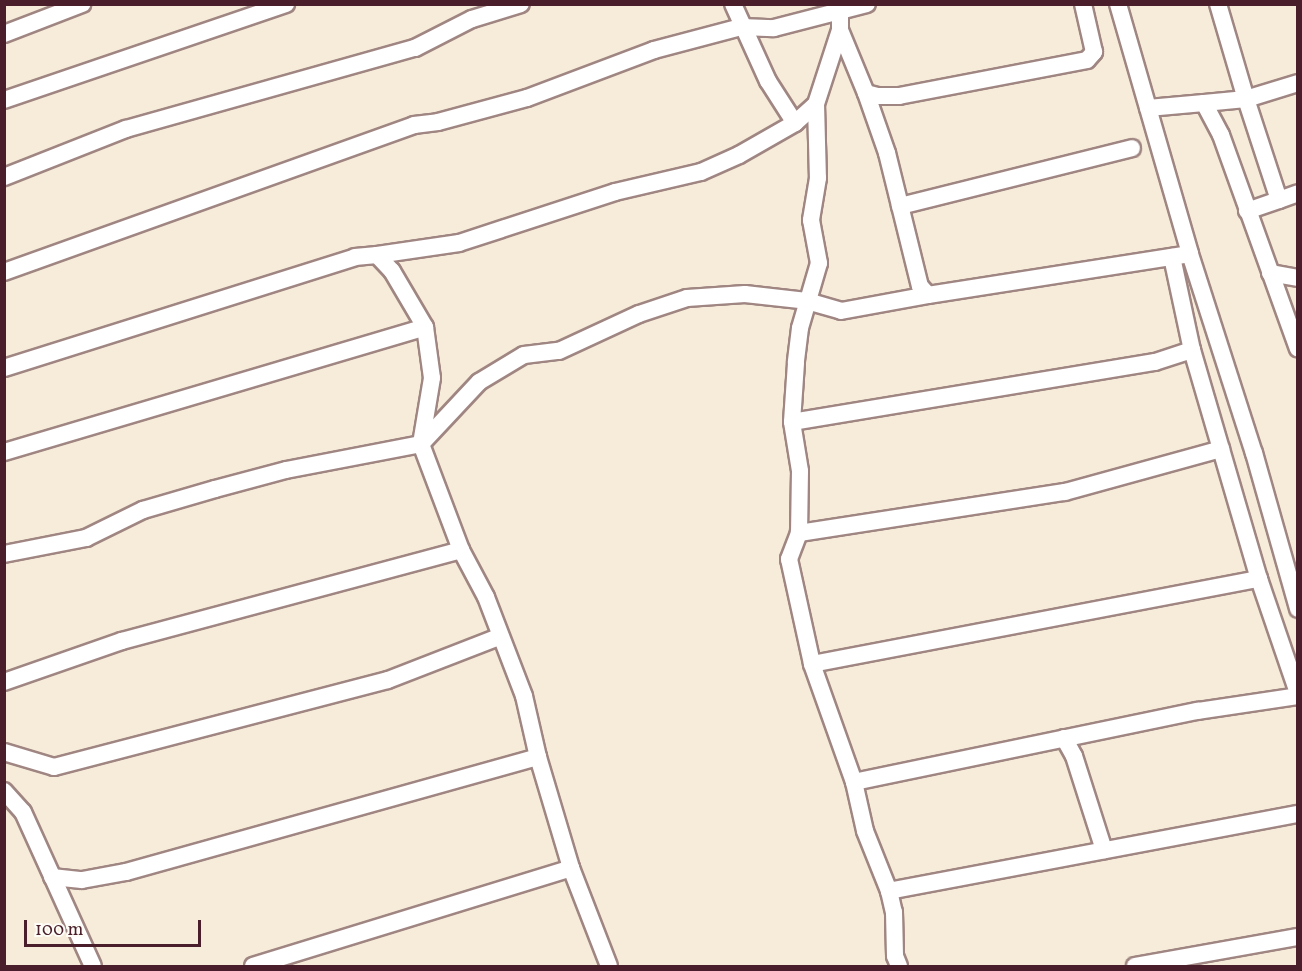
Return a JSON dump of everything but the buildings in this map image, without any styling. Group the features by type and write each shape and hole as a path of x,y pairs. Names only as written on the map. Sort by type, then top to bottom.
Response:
{"street":[{"path":"4,34 82,4"},
{"path":"4,100 286,4"},
{"path":"4,177 126,129 415,48 472,19 521,4"},
{"path":"733,4 741,27 768,81 795,123"},
{"path":"4,272 414,125 438,122 527,98 654,50 741,27 774,28 840,7 867,4"},
{"path":"866,93 878,96 899,96 1087,60 1094,52 1083,4"},
{"path":"1118,4 1190,254 1254,453 1298,609"},
{"path":"1218,4 1279,200"},
{"path":"840,7 840,30 816,104 818,178 811,220 819,263 800,328 792,422 800,471 799,533 789,559 812,664 854,782 865,831 889,891 894,912 895,956 899,966"},
{"path":"840,30 887,153 920,286 928,295"},
{"path":"1148,108 1246,99 1298,83"},
{"path":"1204,103 1221,135 1298,349"},
{"path":"4,368 355,257 459,243 615,192 701,171 739,154 795,123 816,104"},
{"path":"900,206 1132,148"},
{"path":"1247,210 1298,194"},
{"path":"4,554 86,538 142,510 286,470 421,444 479,382 524,355 559,351 639,314 687,298 745,294 807,301 842,311 928,295 1190,254"},
{"path":"377,255 392,271 425,327 432,378 421,444 462,550 486,597 499,637 524,696 538,756 571,868 609,966"},
{"path":"854,782 1198,711 1298,694 1259,579 1192,350 1172,257"},
{"path":"1270,273 1298,278"},
{"path":"4,452 425,327"},
{"path":"792,422 1155,362 1192,350"},
{"path":"799,533 1065,492 1221,449"},
{"path":"4,682 122,641 462,550"},
{"path":"812,664 1259,579"},
{"path":"4,752 54,767 388,680 499,637"},
{"path":"1064,738 1074,756 1104,850"},
{"path":"52,877 82,880 126,872 538,756"},
{"path":"4,791 23,812 93,966"},
{"path":"889,891 1298,814"},
{"path":"253,966 571,868"},
{"path":"1135,966 1298,937"}]}
